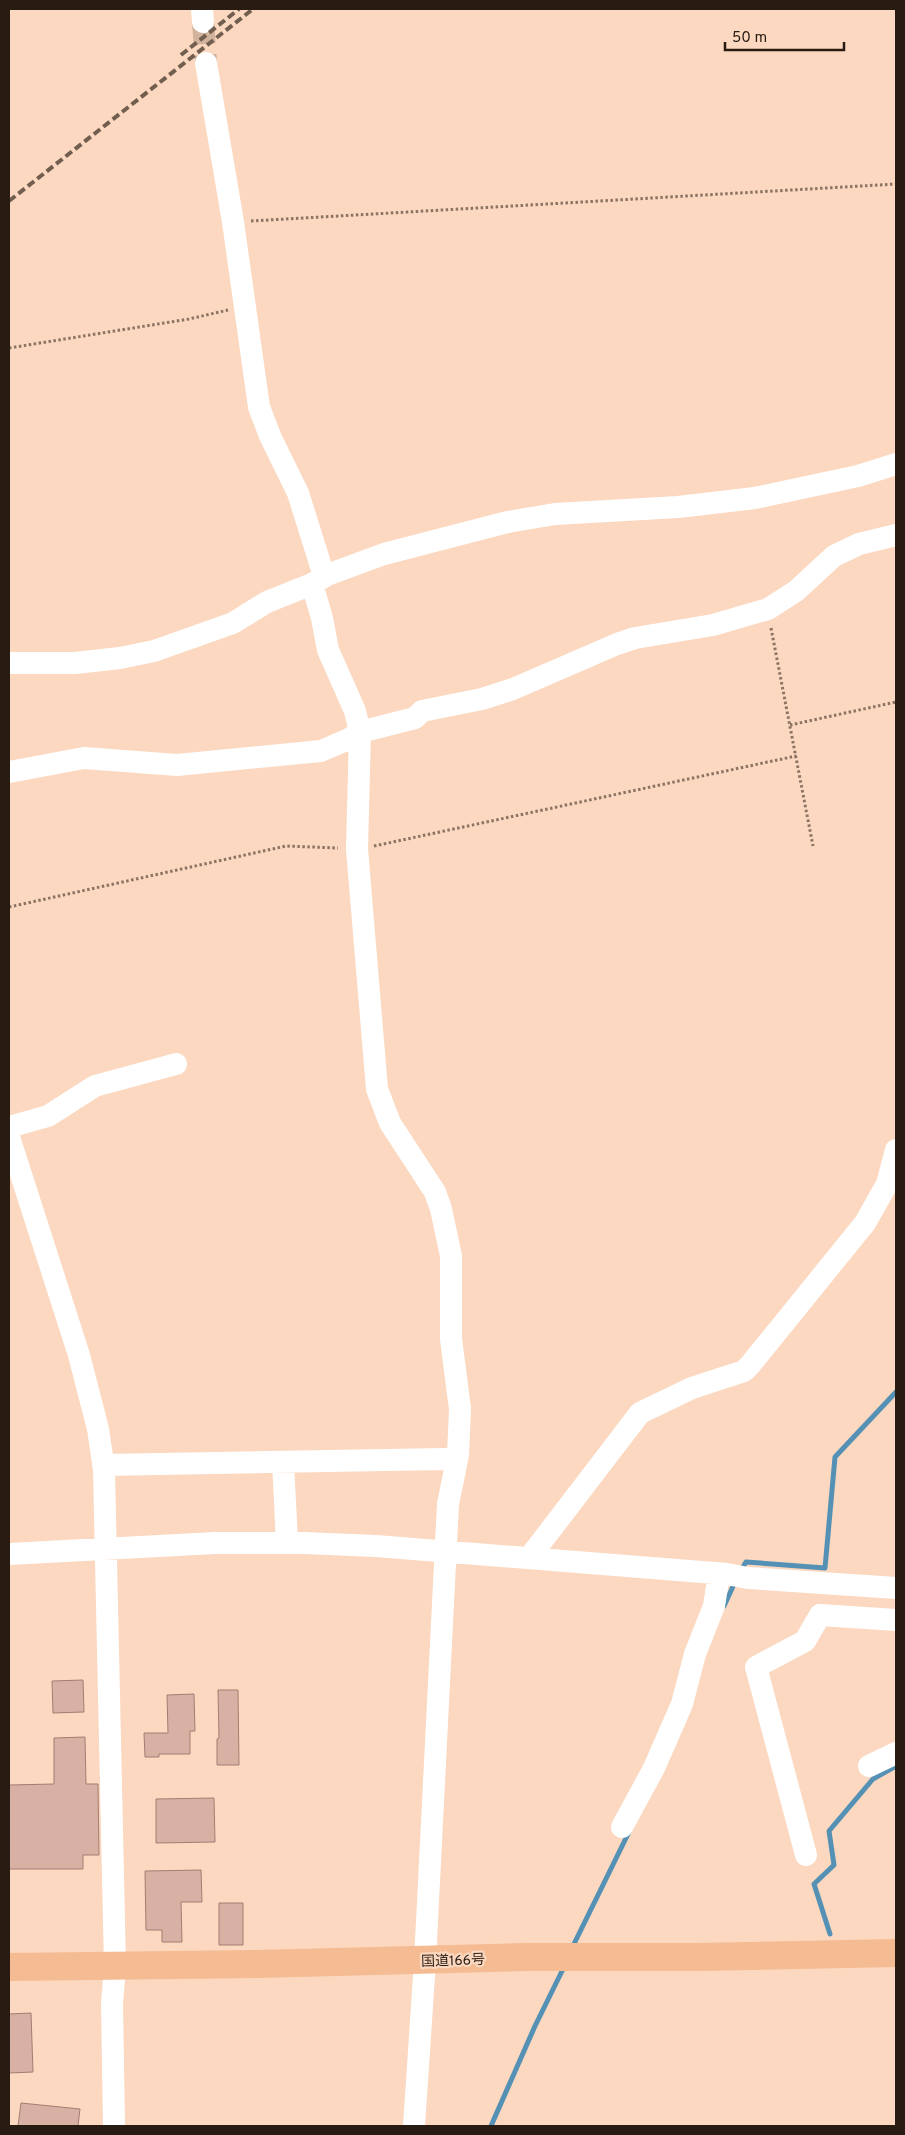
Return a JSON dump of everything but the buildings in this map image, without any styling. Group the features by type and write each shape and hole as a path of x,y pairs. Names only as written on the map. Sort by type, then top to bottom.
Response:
{"highway":[{"name":"国道166号","path":"9,1967 896,1953"}],"street":[{"path":"206,63 233,222 243,307 259,407 270,436 298,493 318,580 328,650 355,711 360,732 349,849 376,1090 390,1123 435,1192 441,1209 451,1256 452,1339 460,1409 458,1455 448,1504 425,1961 414,2126"},
{"path":"9,663 75,663 140,655 233,623 267,602 384,554 517,520 555,514 669,508 755,498 858,476 896,464"},
{"path":"9,772 84,758 177,765 321,750 349,739 360,732 415,718 422,711 482,699 513,689 635,638 684,631 768,609 796,591 834,556 860,544 896,535"},
{"path":"9,1127 48,1116 95,1086 176,1064"},
{"path":"9,1137 79,1355 98,1429 104,1465 115,1966 112,2004 114,2126"},
{"path":"528,1558 640,1413 692,1388 744,1371 750,1366 865,1223 887,1184 896,1150"},
{"path":"104,1465 445,1458 456,1464"},
{"path":"283,1462 287,1543"},
{"path":"9,1554 216,1543 376,1546 896,1588"},
{"path":"622,1827 654,1768 682,1704 694,1654 714,1606 732,1576"},
{"path":"806,1855 756,1667 805,1641 820,1615 896,1620"},
{"path":"868,1766 896,1753"}],"path":[{"path":"233,222 896,184"},
{"path":"9,348 243,307"},
{"path":"768,609 774,616 771,628 813,846"},
{"path":"790,725 896,702"},
{"path":"9,907 286,846 349,849 796,756"}],"waterway":[{"path":"741,1570 746,1562 825,1568 835,1457 896,1392"},
{"path":"724,1606 735,1582"},
{"path":"830,1934 814,1884 834,1865 829,1831 873,1779 896,1766"},
{"path":"572,1948 629,1832"},
{"path":"491,2126 535,2026 565,1965"}],"tunnel":[{"path":"203,22 206,63"}],"railway":[{"path":"181,55 239,9"},
{"path":"9,201 253,9"}]}
